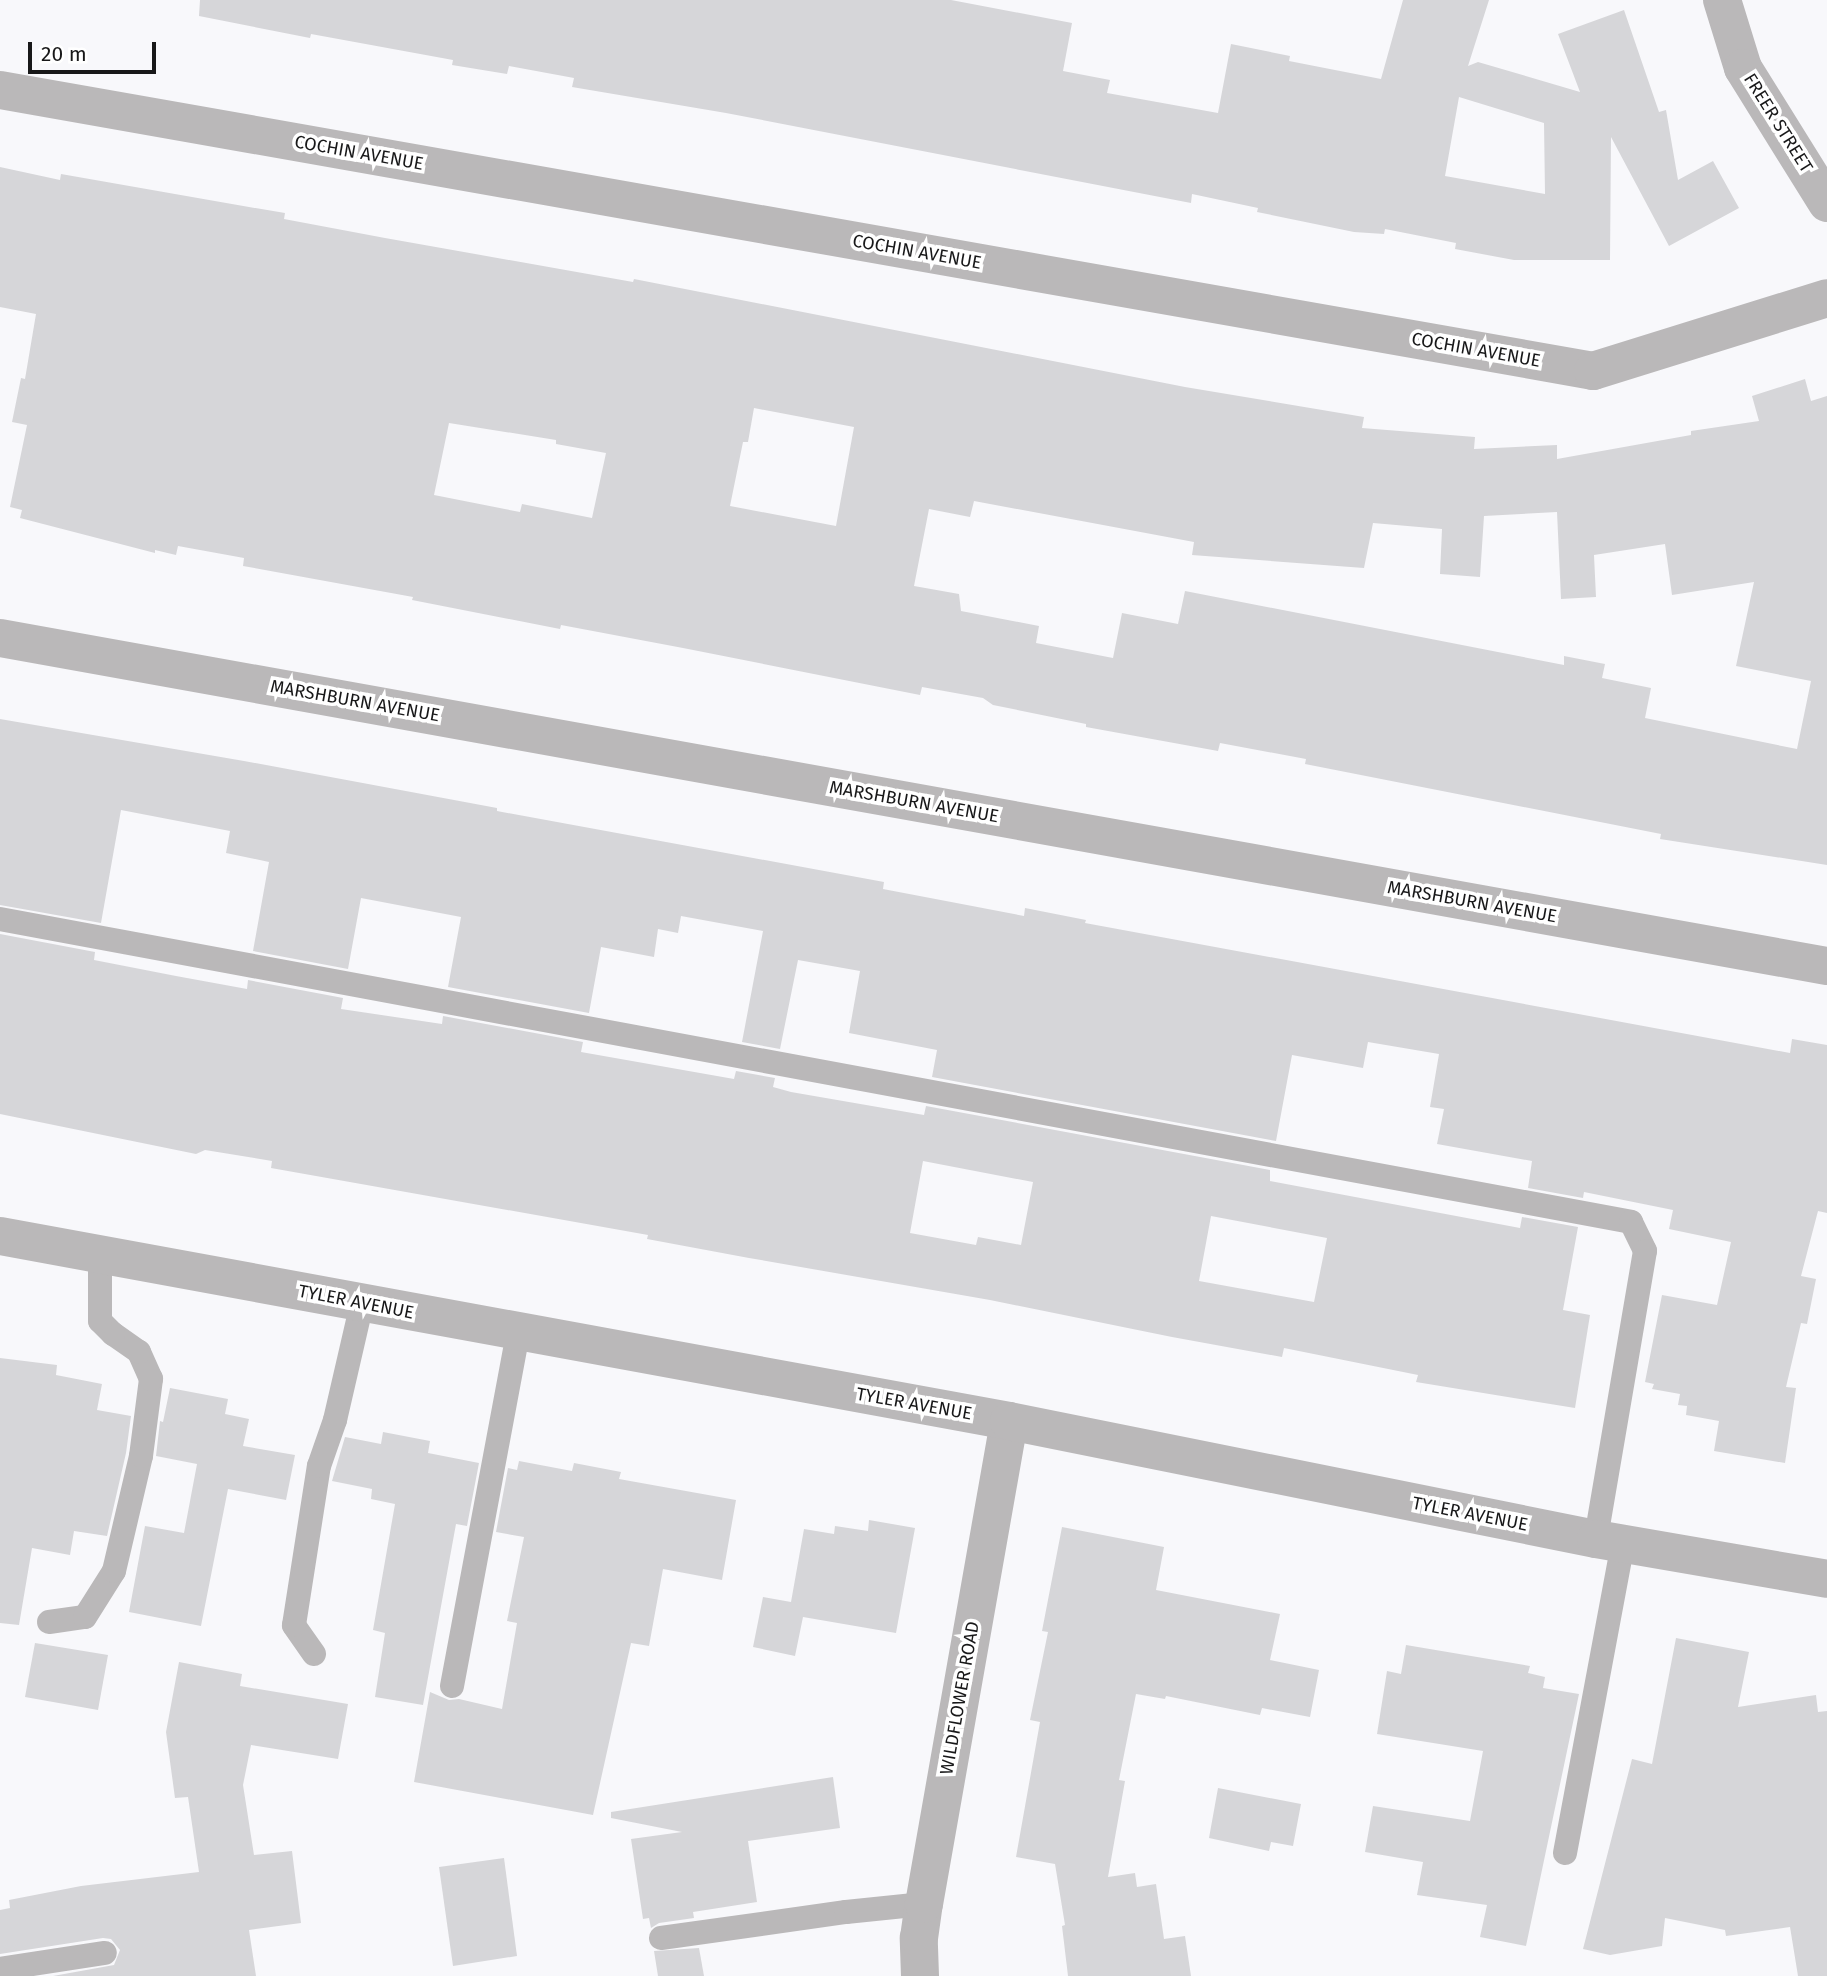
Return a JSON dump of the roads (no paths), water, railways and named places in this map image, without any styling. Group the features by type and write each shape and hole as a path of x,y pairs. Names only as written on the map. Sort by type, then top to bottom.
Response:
{"street":[{"name":"FREER STREET","path":"1722,0 1743,68 1827,203"},
{"name":"COCHIN AVENUE","path":"0,90 1593,371 1827,298"},
{"name":"MARSHBURN AVENUE","path":"0,638 1827,966"},
{"name":"TYLER AVENUE","path":"0,1236 1009,1421 1609,1542 1827,1579"},
{"name":"WILDFLOWER ROAD","path":"919,1976 919,1938 924,1904 1009,1421"}],"lane":[{"path":"0,919 1631,1222 1645,1251 1609,1542 1565,1853"},
{"path":"49,1622 85,1617 114,1571 143,1443 151,1379 139,1352 100,1321 100,1253"},
{"path":"314,1654 294,1625 319,1466 335,1420 362,1303"},
{"path":"452,1686 518,1332"},
{"path":"661,1938 924,1904"},
{"path":"0,1969 104,1953"}]}
